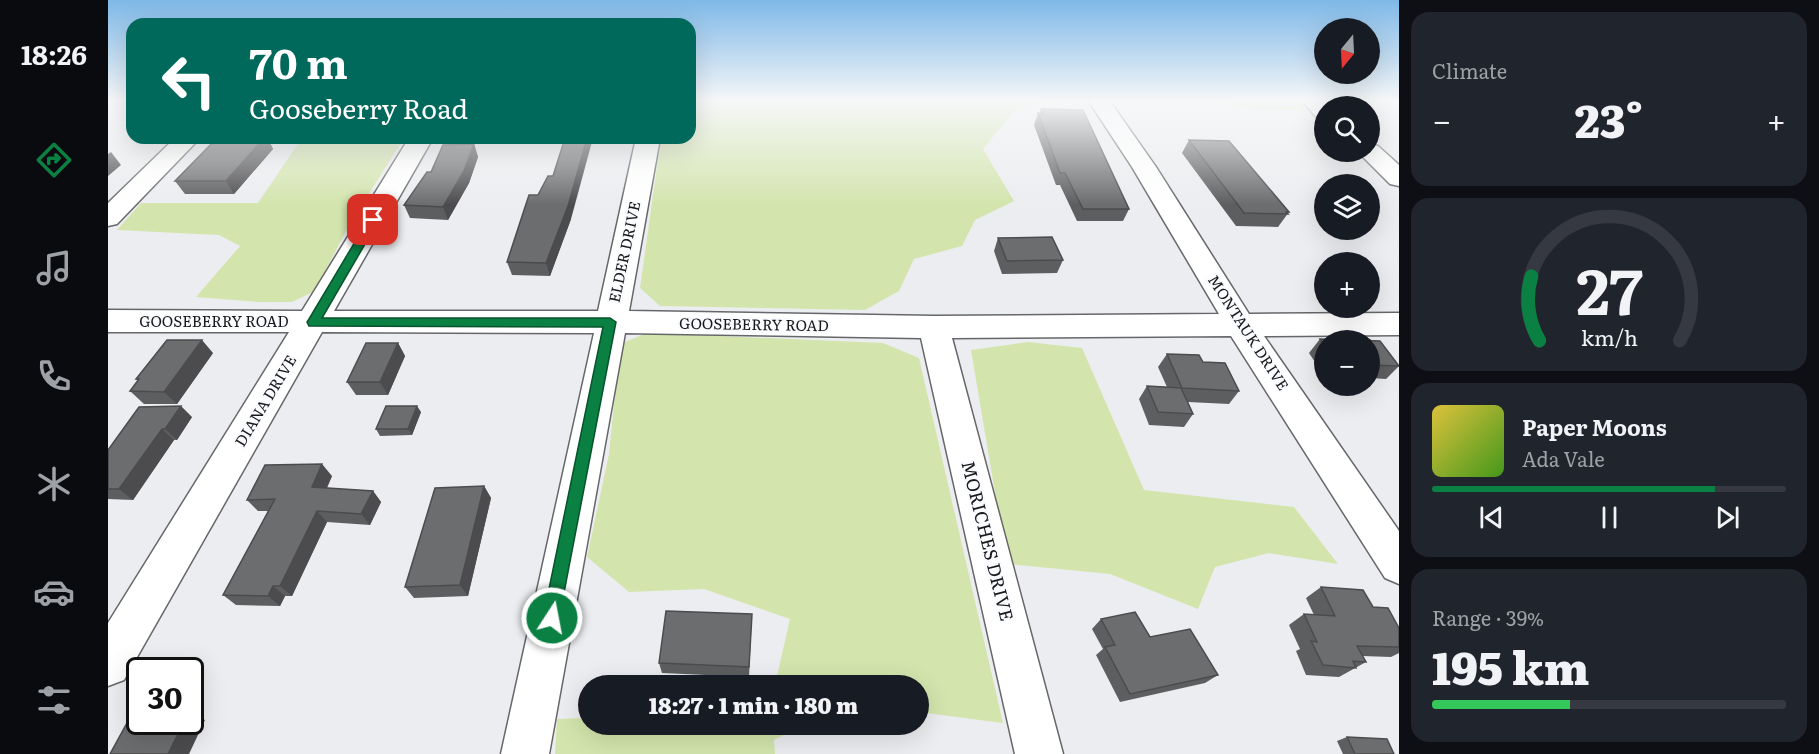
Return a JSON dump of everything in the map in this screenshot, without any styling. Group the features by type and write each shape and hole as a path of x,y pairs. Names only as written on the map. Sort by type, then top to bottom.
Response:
{"street":[{"name":"MONTAUK DRIVE","path":"1123,135 1241,326 1399,565"},
{"path":"108,218 182,144"},
{"name":"DIANA DRIVE","path":"108,664 418,144"},
{"name":"ELDER DRIVE","path":"525,754 647,144"},
{"path":"1383,157 1399,179"},
{"name":"GOOSEBERRY ROAD","path":"108,321 610,322 934,327 1399,324"},
{"name":"MORICHES DRIVE","path":"934,327 1039,754"}],"green space":[{"path":"696,135 994,135 983,149 1014,201 975,220 962,246 914,259 899,291 865,310 660,306 640,288 660,144 696,144"},
{"path":"298,144 400,144 349,225 315,291 292,302 196,297 240,246 219,235 117,230 141,203 258,203"},
{"path":"647,333 883,343 919,358 1003,723 929,713 929,675 777,675 790,619 704,589 629,592 587,557 609,454 620,344"},
{"path":"1028,342 1082,348 1144,490 1294,507 1338,564 1269,553 1215,567 1198,609 1110,574 1007,564 971,350"},
{"path":"578,718 578,735 784,735 774,740 775,754 555,754 557,719"}],"building":[{"path":"1046,135 1095,135 1129,209 1083,209 1065,173 1060,173"},
{"path":"1189,140 1229,141 1289,212 1286,212 1288,214 1244,213"},
{"path":"211,144 259,144 226,181 175,181"},
{"path":"474,144 464,171 443,207 404,205 427,172 431,172 443,145"},
{"path":"563,144 585,144 568,206 546,263 507,262 529,195 538,195 548,176 553,176"},
{"path":"1052,237 1063,260 1007,261 998,238"},
{"path":"167,340 202,340 164,392 130,391 139,379 136,379"},
{"path":"1380,341 1399,366 1380,365"},
{"path":"366,343 398,343 380,382 347,382"},
{"path":"1167,354 1199,355 1203,362 1225,363 1239,391 1182,388"},
{"path":"1147,386 1181,388 1193,414 1158,412"},
{"path":"181,406 119,489 108,489 108,450 139,407"},
{"path":"386,406 417,406 408,429 376,429"},
{"path":"322,464 312,487 373,491 361,514 317,511 280,586 273,586 268,596 223,595 275,499 247,500 265,465"},
{"path":"484,486 460,585 405,587 435,488"},
{"path":"1321,587 1363,590 1373,607 1388,608 1399,628 1399,647 1357,646 1366,662 1353,661 1356,668 1323,665 1311,641 1317,642 1304,614 1335,616"},
{"path":"666,611 752,614 749,667 659,663"},
{"path":"1135,612 1150,637 1190,629 1218,675 1130,694 1105,647 1115,645 1101,619"},
{"path":"126,725 126,735 178,735 168,754 110,754"},
{"path":"1347,737 1387,739 1394,754 1355,754"}],"route":[{"path":"373,220 313,322 610,322 552,618"}]}
